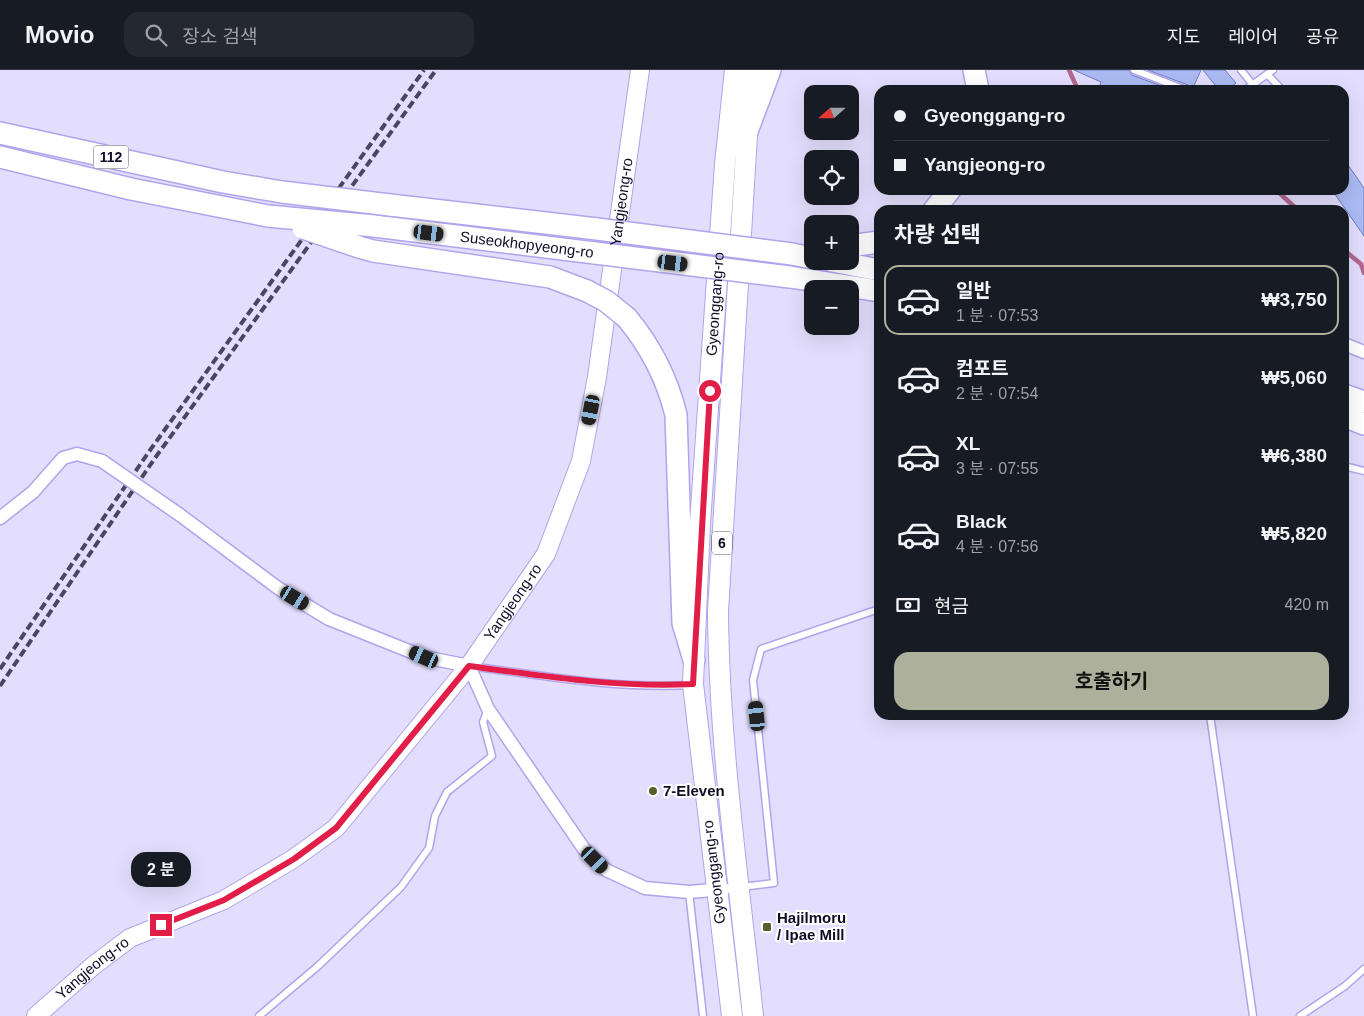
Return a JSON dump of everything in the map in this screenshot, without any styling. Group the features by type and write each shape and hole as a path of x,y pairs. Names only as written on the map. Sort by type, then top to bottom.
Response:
{"highway":[{"path":"746,134 770,70"},
{"path":"974,70 977,85"},
{"name":"Suseokhopyeong-ro","path":"0,133 223,182 390,205 804,254"},
{"name":"Suseokhopyeong-ro","path":"0,157 72,176 268,216 374,226 790,277 874,291"},
{"path":"938,205 946,195"},
{"path":"268,216 373,251 550,276 606,301 626,318 643,338 657,362 670,388 676,415 683,623 694,660"},
{"path":"859,245 874,243"},
{"path":"859,266 874,269"},
{"path":"1349,397 1364,402"},
{"path":"1349,418 1364,424"}],"main road":[{"name":"Yangjeong-ro","path":"36,1016 93,966 130,938 224,900 294,859 336,828 469,666 546,554 581,461 598,377 640,70"},
{"name":"Gyeonggang-ro","path":"732,1016 693,684 700,523 724,174 734,70"},
{"name":"Gyeonggang-ro","path":"751,70 718,611 721,691 753,1016"}],"street":[{"path":"1349,346 1364,352"},
{"path":"0,518 33,492 63,458 77,454 102,461 180,515 278,588 329,619 424,657 469,666 488,709 584,849 606,870 645,888 689,892 740,887"}],"lane":[{"path":"1134,70 1173,85"},
{"path":"1241,70 1253,85 1270,72 1279,85"},
{"path":"1349,467 1364,471"},
{"path":"740,887 774,883 753,680 761,649 874,611"},
{"path":"469,666 574,680 669,686 693,684"},
{"path":"259,1016 318,966 400,887 429,848 435,816 447,792 492,756 483,722 488,709"},
{"path":"1211,720 1253,1016"},
{"path":"689,892 703,1016"},
{"path":"1300,1016 1345,986 1364,970"}],"building":[{"path":"1074,70 1129,70 1132,75 1159,85 1100,85 1101,82"},
{"path":"1148,70 1201,70 1194,85 1188,85"},
{"path":"1203,70 1225,70 1236,83 1233,85 1215,85"},
{"path":"1349,166 1364,188 1364,236 1349,214 1349,205 1342,205 1335,195 1349,195"}],"waterway":[{"path":"1069,70 1076,85"},
{"path":"1282,195 1292,205"},
{"path":"1349,254 1361,264 1364,273"}],"railway":[{"path":"0,669 148,453 424,70"},
{"path":"0,686 155,458 436,70"}],"place":[{"name":"7-Eleven","path":"653,791"},
{"name":"Hajilmoru / Ipae Mill","path":"767,927"}],"route":[{"path":"161,925 224,900 294,859 336,828 444,693 469,666 574,680 669,686 693,684 700,523 710,391"}]}
